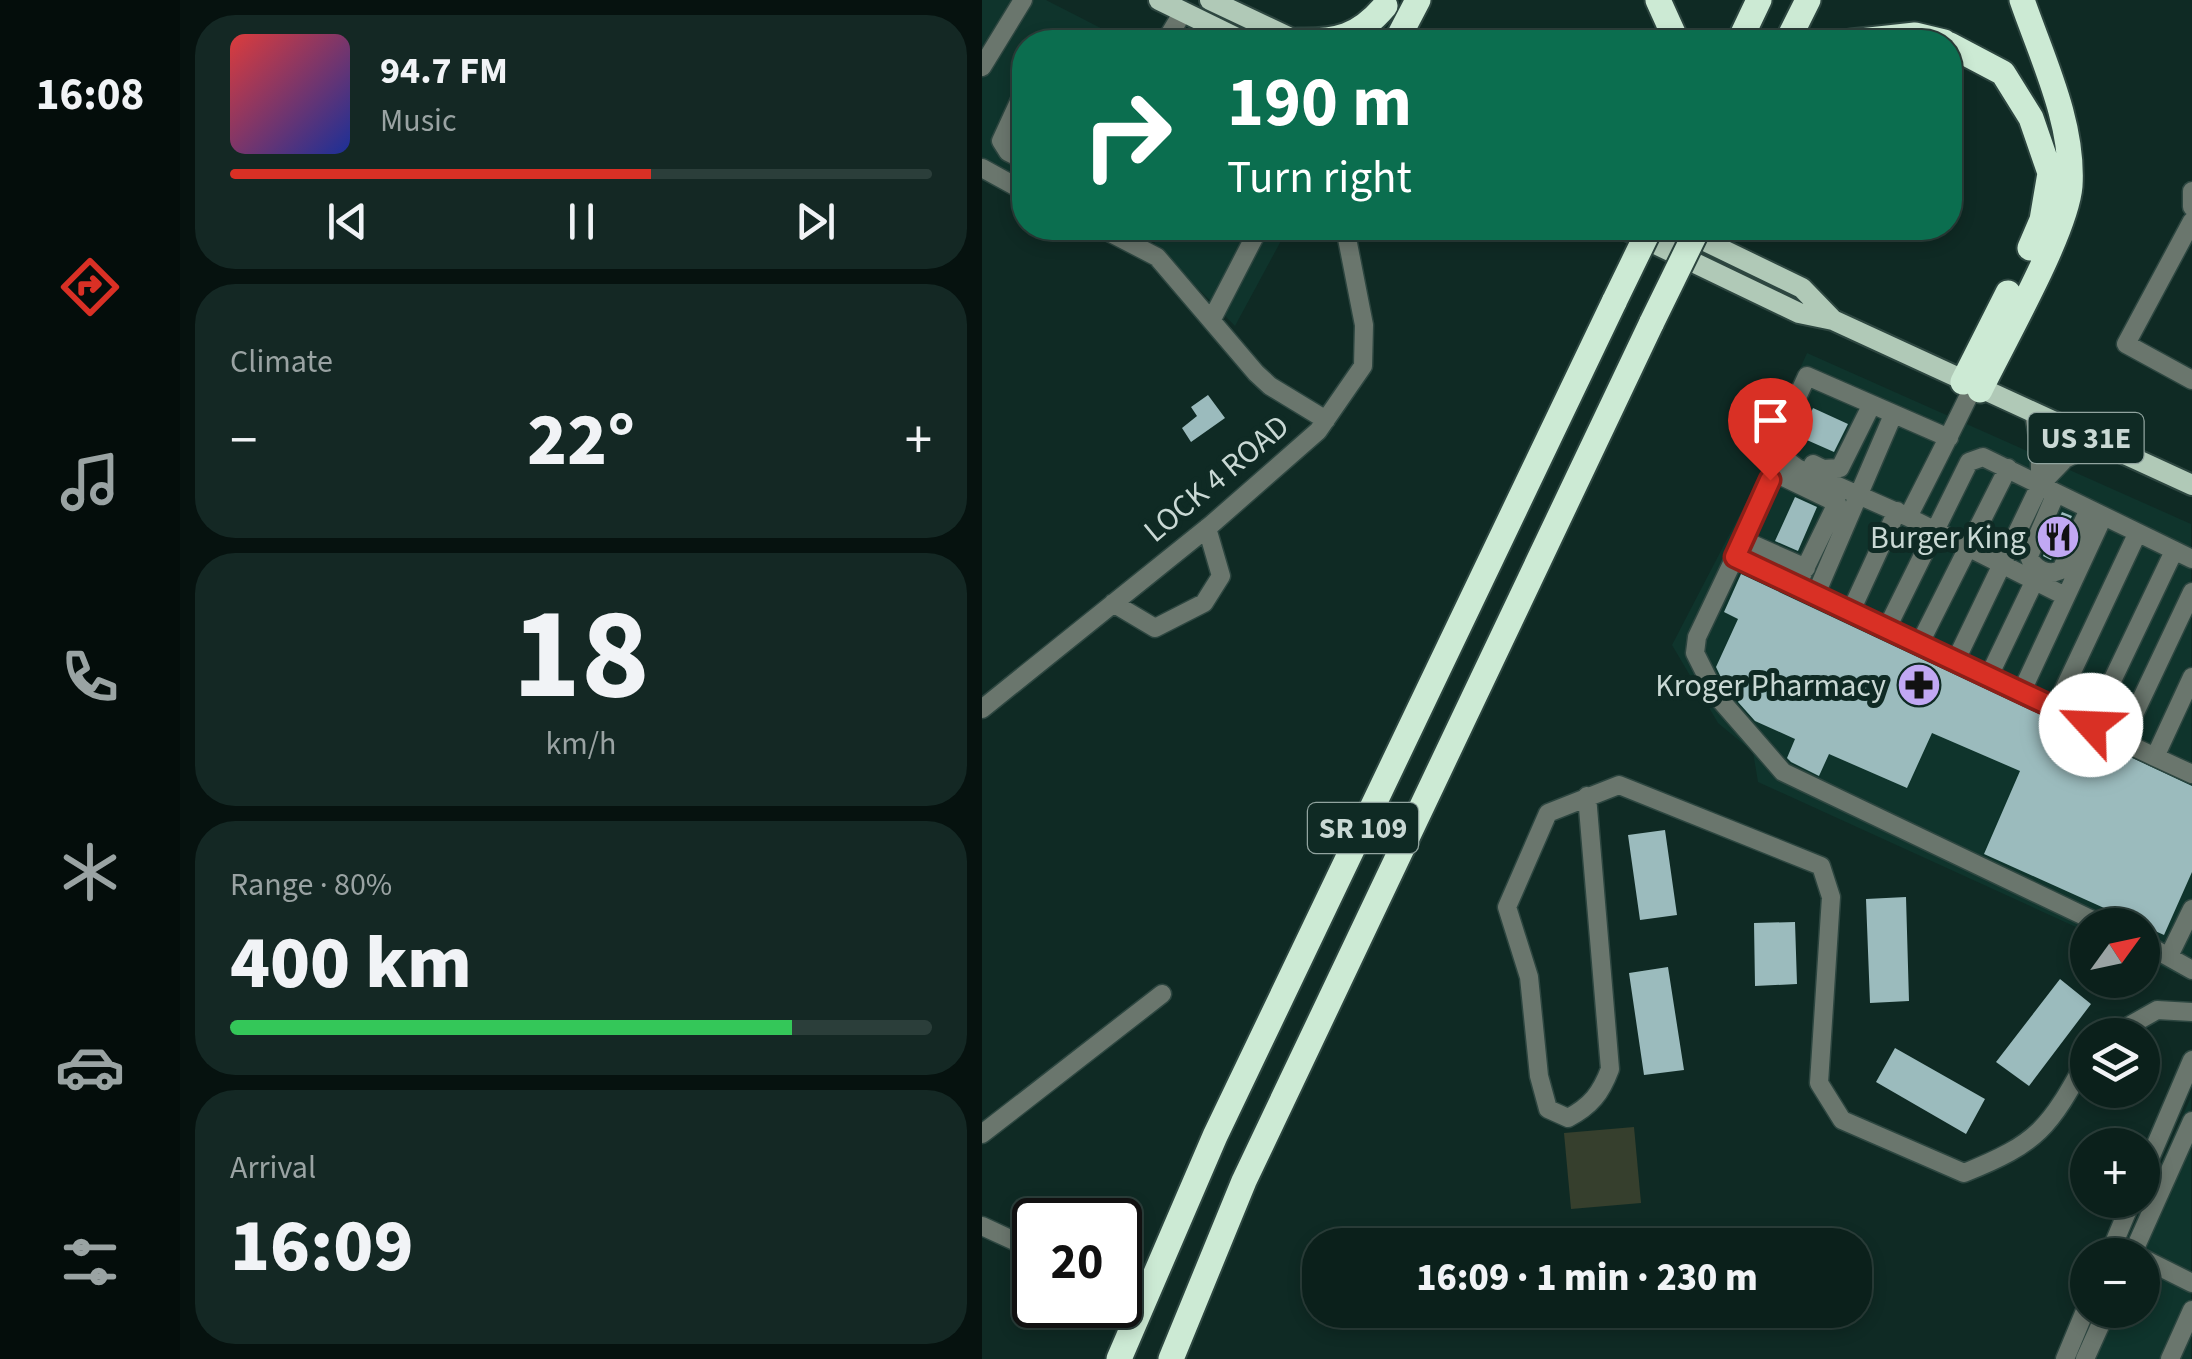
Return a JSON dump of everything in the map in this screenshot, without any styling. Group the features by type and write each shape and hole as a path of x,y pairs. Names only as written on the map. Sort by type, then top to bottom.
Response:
{"highway":[{"path":"1402,30 1418,0"},
{"path":"1658,0 1672,30"},
{"path":"1745,30 1760,0"},
{"path":"1793,30 1808,0"},
{"path":"1972,386 2060,221 2070,188 2060,112 2022,0"},
{"path":"1362,30 1387,3"},
{"path":"1373,30 1387,3"},
{"path":"1962,52 2002,73 2032,118 2050,172 2042,220 1972,386"},
{"name":"SR 109","path":"1119,1359 1215,1136 1644,240"},
{"name":"SR 109","path":"1171,1359 1244,1182 1692,240"}],"main road":[{"path":"1158,0 1220,30"},
{"path":"1210,0 1273,30"},
{"name":"US 31E","path":"1647,240 1799,312 1833,320 2192,485"},
{"name":"US 31E","path":"1703,240 1802,288 1833,320"}],"street":[{"path":"982,67 1023,0"},
{"path":"1172,30 1183,12"},
{"path":"982,27 1001,36"},
{"path":"1012,117 1001,141 1012,154"},
{"path":"982,168 1012,185"},
{"path":"2192,191 2192,207"},
{"path":"2192,220 2126,344 2192,380"},
{"path":"1125,240 1158,257 1270,386 1326,420"},
{"path":"1212,319 1253,240"},
{"name":"LOCK 4 ROAD","path":"982,709 1207,528 1318,431 1363,366 1364,325 1347,240"},
{"path":"1816,594 1834,531 1837,503 1794,474 1776,446 1808,376 1892,415 1914,430 1949,438"},
{"path":"1850,610 1949,438 1972,386"},
{"path":"1776,446 1823,469 1840,468 1871,406"},
{"path":"1801,577 1860,494 1892,415"},
{"path":"2034,415 2048,489 2030,556 2038,568 2047,572 2060,570 2096,513"},
{"path":"1956,660 2001,563 2065,459 2096,443"},
{"path":"1888,628 1969,462 1983,457 2192,559"},
{"path":"1920,643 2008,468"},
{"path":"2066,596 1860,494 1794,474 1775,473 1697,637 1694,653 1716,695 1784,772 2070,909"},
{"path":"2021,693 2066,596 2096,513"},
{"path":"1113,603 1156,628 1204,603 1221,576 1207,528"},
{"path":"2055,708 2137,534"},
{"path":"1739,548 1801,577 1816,594 2191,771"},
{"path":"2091,725 2174,551"},
{"path":"1989,676 2036,580"},
{"path":"2122,740 2192,592"},
{"path":"2155,757 2190,683"},
{"path":"1587,796 1610,1069 1601,1091 1586,1108 1568,1118 1548,1109 1529,977 1508,907 1548,814 1587,796 1619,785 1821,866 1831,897 1819,1083 1842,1120 1964,1173 2025,1144 2054,1120 2070,1090"},
{"path":"2170,956 2192,909"},
{"path":"2160,951 2192,970"},
{"path":"982,1134 1162,994"},
{"path":"2143,1018 2157,1010 2192,1012"},
{"path":"2160,1135 2192,1060"},
{"path":"2143,1238 2192,1121"},
{"path":"982,1226 1012,1240"},
{"path":"2160,1267 2192,1284"},
{"path":"2170,1359 2192,1310"},
{"path":"2065,1359 2078,1328"},
{"path":"2085,1359 2099,1328"}],"shaded area":[{"path":"982,0 1046,0 1105,30 1012,30 1012,193 982,178"},
{"path":"1156,240 1282,240 1235,326 1154,244"},
{"path":"1807,353 2191,524 2192,955 2182,976 2160,966 2160,908 2070,908 2070,924 1758,782 1753,752 1718,723 1672,645 1764,468 1762,453"},
{"path":"2191,1097 2191,1359 2072,1359 2087,1328 2160,1328 2160,1238 2128,1238 2137,1218 2160,1218 2160,1166"},
{"path":"1634,1127 1641,1203 1571,1209 1564,1133"}],"building":[{"path":"1208,395 1225,418 1191,442 1182,428 1197,416 1191,407"},
{"path":"1813,408 1848,424 1834,452 1800,437"},
{"path":"1795,497 1817,507 1798,551 1775,541"},
{"path":"2062,512 2072,516 2051,560 2043,556"},
{"path":"1741,574 2192,786 2192,872 2164,935 2160,933 2160,908 2104,908 1984,854 2020,771 1932,733 1907,788 1829,754 1819,776 1791,762 1787,758 1795,739 1755,721 1738,702 1741,696 1726,688 1716,667 1738,619 1724,612"},
{"path":"1665,830 1677,915 1640,920 1628,835"},
{"path":"1906,897 1909,1001 1870,1003 1866,899"},
{"path":"1795,922 1797,984 1755,986 1754,923"},
{"path":"1668,967 1684,1070 1644,1075 1629,973"},
{"path":"2060,979 2070,987 2070,998 2084,998 2091,1004 2080,1018 2070,1018 2070,1032 2029,1086 1996,1062"},
{"path":"1895,1048 1985,1099 1966,1134 1876,1082"}],"place":[{"name":"Burger King","path":"2058,537"},
{"name":"Kroger Pharmacy","path":"1919,685"}],"route":[{"path":"1770,480 1735,557 2091,725"}]}
